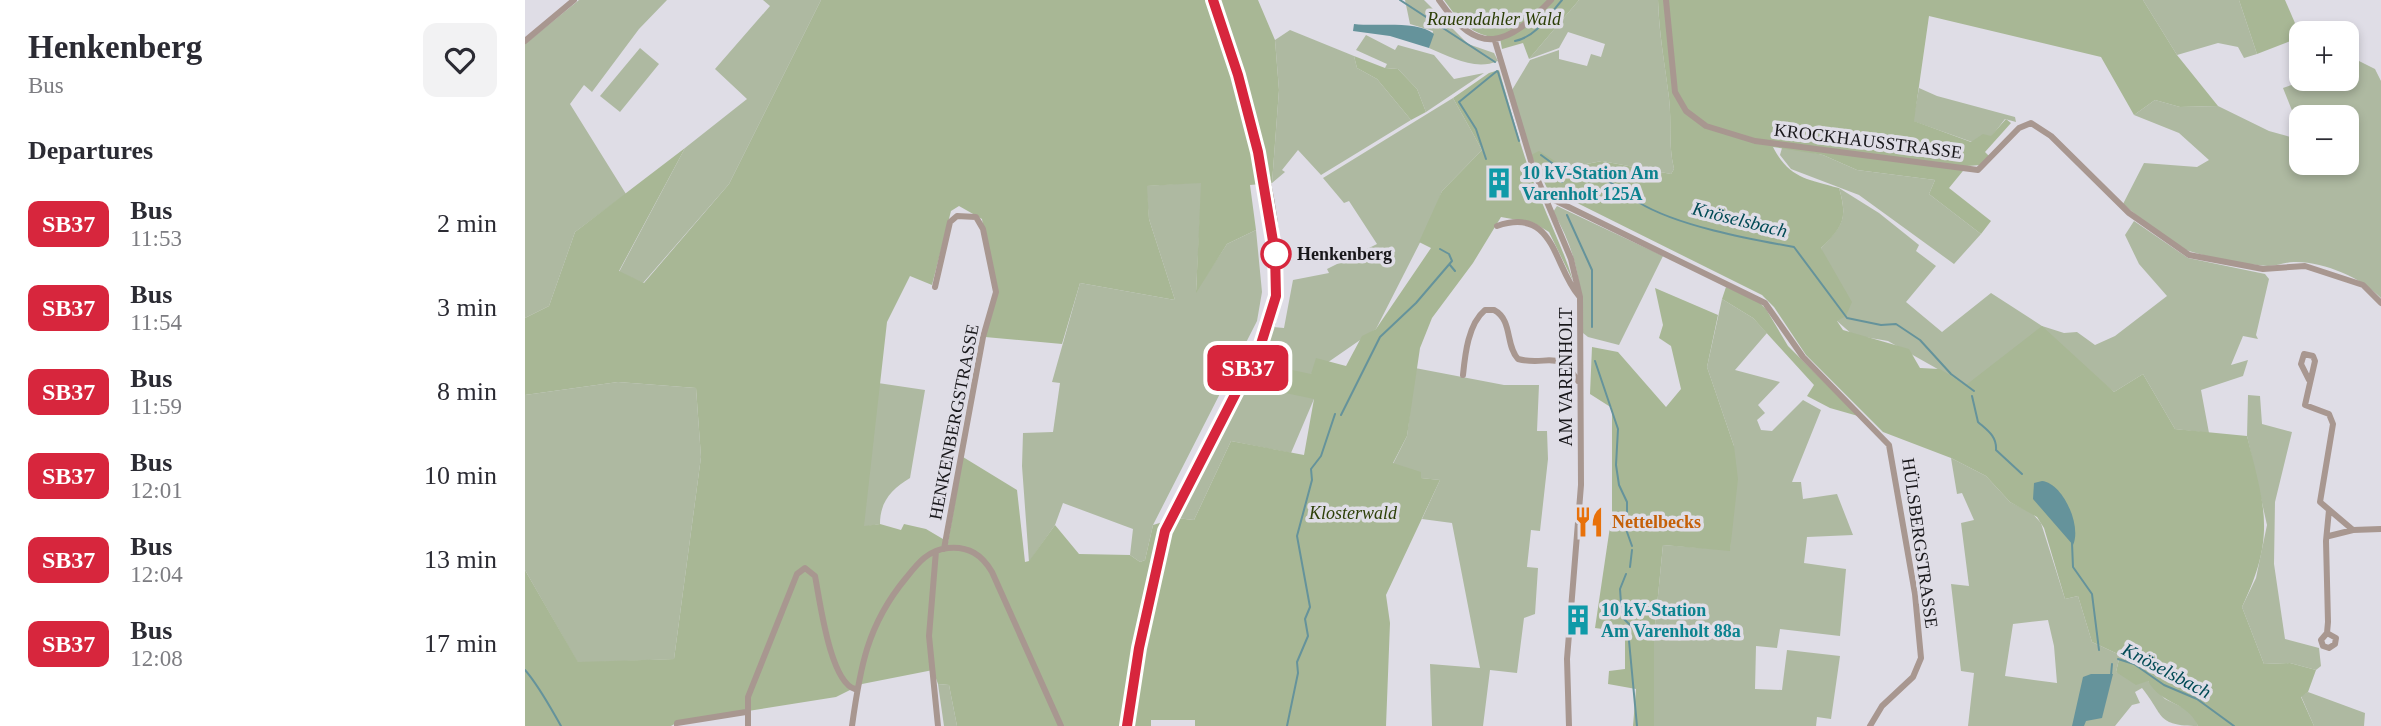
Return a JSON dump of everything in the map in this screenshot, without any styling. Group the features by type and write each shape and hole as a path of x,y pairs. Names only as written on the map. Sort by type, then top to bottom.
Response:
{"main road":[{"path":"1207,0 1227,43"},
{"path":"1127,726 1139,648 1165,531 1265,334 1276,296 1275,253 1258,152 1248,110 1213,0"}],"street":[{"path":"525,41 574,0"},
{"path":"1439,0 1465,30 1475,36 1495,41 1519,28 1551,0"},
{"name":"KROCKHAUSSTRASSE","path":"1666,0 1668,47 1675,92 1686,111 1706,126 1755,141 1978,170 2019,128 2031,123 2051,136 2129,213 2189,255 2263,269 2305,266 2363,285 2381,303"},
{"name":"AM VARENHOLT","path":"1495,41 1521,132 1571,259 1580,298 1581,505 1567,659 1569,726"},
{"name":"HÜLSBERGSTRASSE","path":"1545,195 1765,303 1803,357 1889,445 1915,594 1921,658 1913,677 1882,706 1870,726"},
{"name":"HENKENBERGSTRASSE","path":"935,287 950,222 957,216 976,217 985,236 996,292 983,337 940,550 929,636 938,726"},
{"path":"1497,226 1521,223 1537,228 1549,238 1572,288 1580,298"},
{"path":"1463,375 1466,350 1478,317 1485,310 1494,310 1505,320 1514,356 1518,359 1559,360 1569,367 1579,383"},
{"path":"2309,380 2309,404 2332,417 2320,502 2353,530"},
{"path":"2327,633 2326,541 2329,536 2329,510"},
{"path":"2329,536 2353,530 2381,529"},
{"path":"852,726 855,689 865,650 881,612 926,555 940,550 972,551 988,564 1061,726"},
{"path":"748,726 746,712 751,689 797,574 805,568 811,569 815,576 827,632 842,680 855,689"},
{"path":"677,726 677,723 746,712"}],"green space":[{"path":"579,0 667,0 639,29 592,92 584,85 570,104 626,194 575,232 549,306 525,318 525,44"},
{"path":"763,0 821,0 729,184 643,283 619,272 685,148 747,99 715,69 770,6"},
{"name":"Klosterwald","path":"821,0 1258,0 1275,40 1279,90 1272,183 1250,185 1256,230 1227,244 1196,293 1201,183 1147,186 1149,219 1175,300 1080,283 1062,344 985,337 995,300 982,219 959,206 951,211 932,285 910,276 887,322 864,526 880,524 901,530 904,524 926,529 948,542 963,457 1017,490 1025,562 1029,561 1055,525 1079,554 1130,555 1140,562 1145,560 1153,525 1176,518 1194,520 1231,441 1304,455 1314,399 1271,390 1278,367 1311,374 1316,358 1346,366 1362,336 1376,329 1431,248 1419,242 1442,191 1482,150 1453,98 1489,73 1499,70 1529,168 1573,281 1549,232 1534,223 1501,217 1473,263 1432,318 1420,348 1407,436 1393,463 1421,472 1421,478 1440,480 1386,595 1390,623 1386,726 1195,726 1195,720 1151,720 1151,726 957,726 949,685 938,684 933,670 862,684 836,697 678,722 671,726 525,726 525,570 578,662 674,659 701,457 696,388 618,382 525,395 525,318 549,306 575,232 685,148 619,271 644,283 729,184"},
{"path":"1405,0 1424,0 1468,44 1494,53 1498,61 1472,64 1429,48 1433,31 1410,24"},
{"name":"Rauendahler Wald","path":"1444,0 1579,0 1529,59 1523,43 1502,49 1500,38 1474,31 1455,15"},
{"path":"1579,0 1658,0 1670,107 1674,169 1671,174 1602,161 1565,168 1531,155 1512,90 1530,60 1559,50 1559,59 1587,66 1591,54 1601,57 1605,44 1568,32 1559,48 1529,59"},
{"path":"1658,0 2143,0 2177,55 2218,106 2180,107 2155,100 2134,115 2101,57 1929,16 1914,121 1971,142 1983,134 1991,136 2006,119 2011,123 1985,152 1989,156 1982,165 1967,166 1949,188 1991,221 1981,234 1929,194 1935,180 1857,170 1823,155 1773,147 1786,165 1800,176 1839,188 1843,207 1842,221 1821,248 1852,302 1846,316 1837,321 1843,330 1909,349 1920,368 1940,369 1966,385 2042,326 2114,392 2143,374 2175,429 2247,436 2259,483 2264,522 2260,560 2242,607 2264,664 2290,663 2316,670 2308,692 2301,697 2314,726 2198,726 2187,712 2160,695 2148,681 2136,685 2116,672 2120,655 2092,642 2078,596 2065,599 2044,528 2037,517 2010,502 1986,476 1951,458 1883,432 1806,355 1774,307 1762,295 1547,188 1531,155 1539,151 1566,168 1602,161 1671,174 1674,169"},
{"path":"2143,0 2239,0 2257,54 2244,58 2238,47 2218,43 2177,55"},
{"path":"2239,0 2285,0 2294,21 2289,21 2289,42 2257,54"},
{"path":"1290,30 1354,56 1357,68 1377,79 1411,120 1321,175 1298,150 1282,170 1285,172 1272,183 1279,90 1275,40"},
{"path":"1366,35 1395,50 1398,45 1434,55 1454,79 1484,73 1426,112 1417,89 1398,69 1385,68 1387,64 1356,50"},
{"path":"640,48 659,64 620,112 600,96"},
{"path":"1354,56 1385,68 1398,69 1417,89 1426,112 1411,120 1377,79 1357,68"},
{"path":"2359,61 2375,69 2381,81 2381,298 2353,278 2317,264 2294,262 2258,265 2189,251 2163,236 2123,204 2144,163 2197,167 2209,160 2179,133 2134,115 2155,100 2180,107 2218,106 2269,131 2289,137 2289,175 2359,175 2359,105 2290,105 2283,88 2289,86 2289,91 2359,91"},
{"path":"1919,88 1937,96 2015,117 2016,122 2005,119 1991,137 1972,142 1913,121"},
{"path":"1453,98 1482,150 1442,191 1432,219 1376,329 1311,374 1314,399 1291,453 1231,441 1194,520 1176,518 1273,327 1284,328 1293,280 1329,273 1327,269 1377,244 1349,201 1344,203 1323,178"},
{"path":"1782,148 1823,155 1857,170 1935,180 1929,194 1981,234 1954,264 1859,195 1791,169 1780,155"},
{"path":"1202,182 1196,291 1227,244 1256,230 1262,292 1257,321 1153,525 1145,560 1140,562 1130,555 1133,529 1063,503 1055,525 1029,562 1022,466 1023,433 1053,432 1060,383 1052,382 1080,283 1175,300 1149,219 1146,186"},
{"path":"1839,188 1879,213 1919,245 1916,251 1936,266 1906,302 1942,332 1991,293 2042,326 2064,333 2077,332 2095,345 2115,336 2167,296 2139,264 2125,235 2134,221 2188,258 2265,274 2269,279 2256,335 2258,339 2243,336 2231,365 2248,360 2243,376 2201,390 2209,433 2175,429 2143,374 2114,392 2090,373 1966,385 1888,341 1853,335 1837,321 1821,248 1842,221 1843,207"},
{"path":"1557,206 1663,256 1619,345 1588,337 1583,333 1577,270 1568,241 1553,212"},
{"path":"1726,287 1758,301 1766,309 1788,346 1858,416 1830,408 1807,396 1814,385 1753,318 1722,299"},
{"path":"1655,288 1718,315 1707,367 1734,446 1738,479 1730,551 1663,545 1654,636 1654,726 1633,726 1636,689 1608,684 1609,671 1625,669 1625,632 1595,628 1612,513 1612,408 1590,394 1592,347 1618,352 1666,407 1681,389 1671,346 1659,338 1663,325"},
{"path":"1722,299 1753,318 1767,333 1735,370 1780,382 1758,405 1765,413 1757,420 1761,430 1772,431 1803,400 1821,410 1792,482 1801,482 1803,499 1837,494 1853,535 1807,537 1804,563 1846,569 1840,636 1780,629 1777,648 1756,646 1755,689 1782,690 1787,650 1840,656 1831,719 1817,717 1816,726 1654,726 1654,636 1663,545 1730,550 1734,446 1707,367"},
{"path":"1415,368 1504,385 1539,385 1537,431 1547,431 1548,459 1540,531 1531,530 1527,567 1538,568 1535,614 1524,618 1517,673 1490,670 1483,726 1432,726 1430,664 1480,668 1452,523 1422,519 1440,480 1420,478 1393,464 1407,436"},
{"path":"618,382 696,388 701,457 674,659 578,663 525,570 525,395"},
{"path":"878,383 925,390 910,478 888,496 882,509 880,524 863,527"},
{"path":"2248,395 2260,396 2262,424 2292,432 2275,502 2274,564 2285,639 2319,648 2321,666 2316,670 2290,663 2264,664 2242,607 2256,578 2267,525 2247,436"},
{"path":"1951,458 1986,476 2010,502 2032,513 2041,523 2065,599 2078,596 2092,642 2120,655 2116,672 2148,681 2165,699 2192,712 2198,726 2168,721 2158,712 2142,688 2135,692 2140,703 2132,705 2115,726 1968,726 1974,673 1961,671 1951,584 1969,586 1961,523 1974,520 1962,493 1957,494","holes":["2048,620 2054,646 2057,683 2005,676 2013,624"]},
{"path":"938,684 949,685 957,726 944,726"},
{"path":"2308,692 2365,713 2364,726 2314,726 2301,696"}],"water":[{"path":"1354,24 1408,25 1434,34 1429,48 1390,36 1353,31"},
{"path":"2042,481 2057,489 2069,507 2075,527 2073,545 2033,499 2034,483"},
{"path":"2091,674 2113,674 2102,718 2086,721 2084,726 2072,726 2083,677"}],"waterway":[{"name":"Knöselsbach","path":"1400,0 1495,62"},
{"path":"1515,41 1536,30 1562,0"},
{"path":"1486,159 1476,129 1459,102 1497,71"},
{"name":"Knöselsbach","path":"1498,72 1519,141"},
{"name":"Knöselsbach","path":"1541,155 1572,173 1581,171 1599,175 1638,202 1673,218 1693,225 1794,247 1847,318 1881,325 1896,324 1920,340 1951,374 1974,391"},
{"path":"1556,168 1562,182"},
{"path":"1567,215 1592,270 1592,327"},
{"path":"1341,415 1380,337 1416,303 1452,261 1449,254 1440,249"},
{"path":"1450,265 1455,271"},
{"path":"1595,361 1618,429 1616,465 1619,485 1627,502 1627,532 1632,546"},
{"name":"Knöselsbach","path":"1972,396 1978,422 1993,437 1996,450 2022,474"},
{"path":"1287,726 1298,673 1297,662 1308,636 1305,619 1310,607 1297,536 1312,480 1311,469 1321,456 1335,414"},
{"name":"Knöselsbach","path":"2072,543 2073,567 2092,594 2099,650"},
{"path":"1630,567 1632,550"},
{"path":"1626,574 1620,589 1622,617 1631,626 1628,630 1637,726"},
{"name":"Knöselsbach","path":"2118,659 2134,664 2164,685 2197,699 2234,726"},
{"path":"2111,675 2112,664"},
{"path":"525,670 561,726"}],"bus line":[{"name":"SB37","path":"1127,726 1127,711 1139,648 1165,531 1261,344 1276,296 1278,278 1275,253 1258,152 1238,75 1213,0"}],"place":[{"name":"10 kV-Station Am Varenholt 125A","path":"1499,183"},
{"name":"Henkenberg","path":"1276,254"},
{"name":"Nettelbecks","path":"1589,522"},
{"name":"10 kV-Station Am Varenholt 88a","path":"1578,620"}]}
